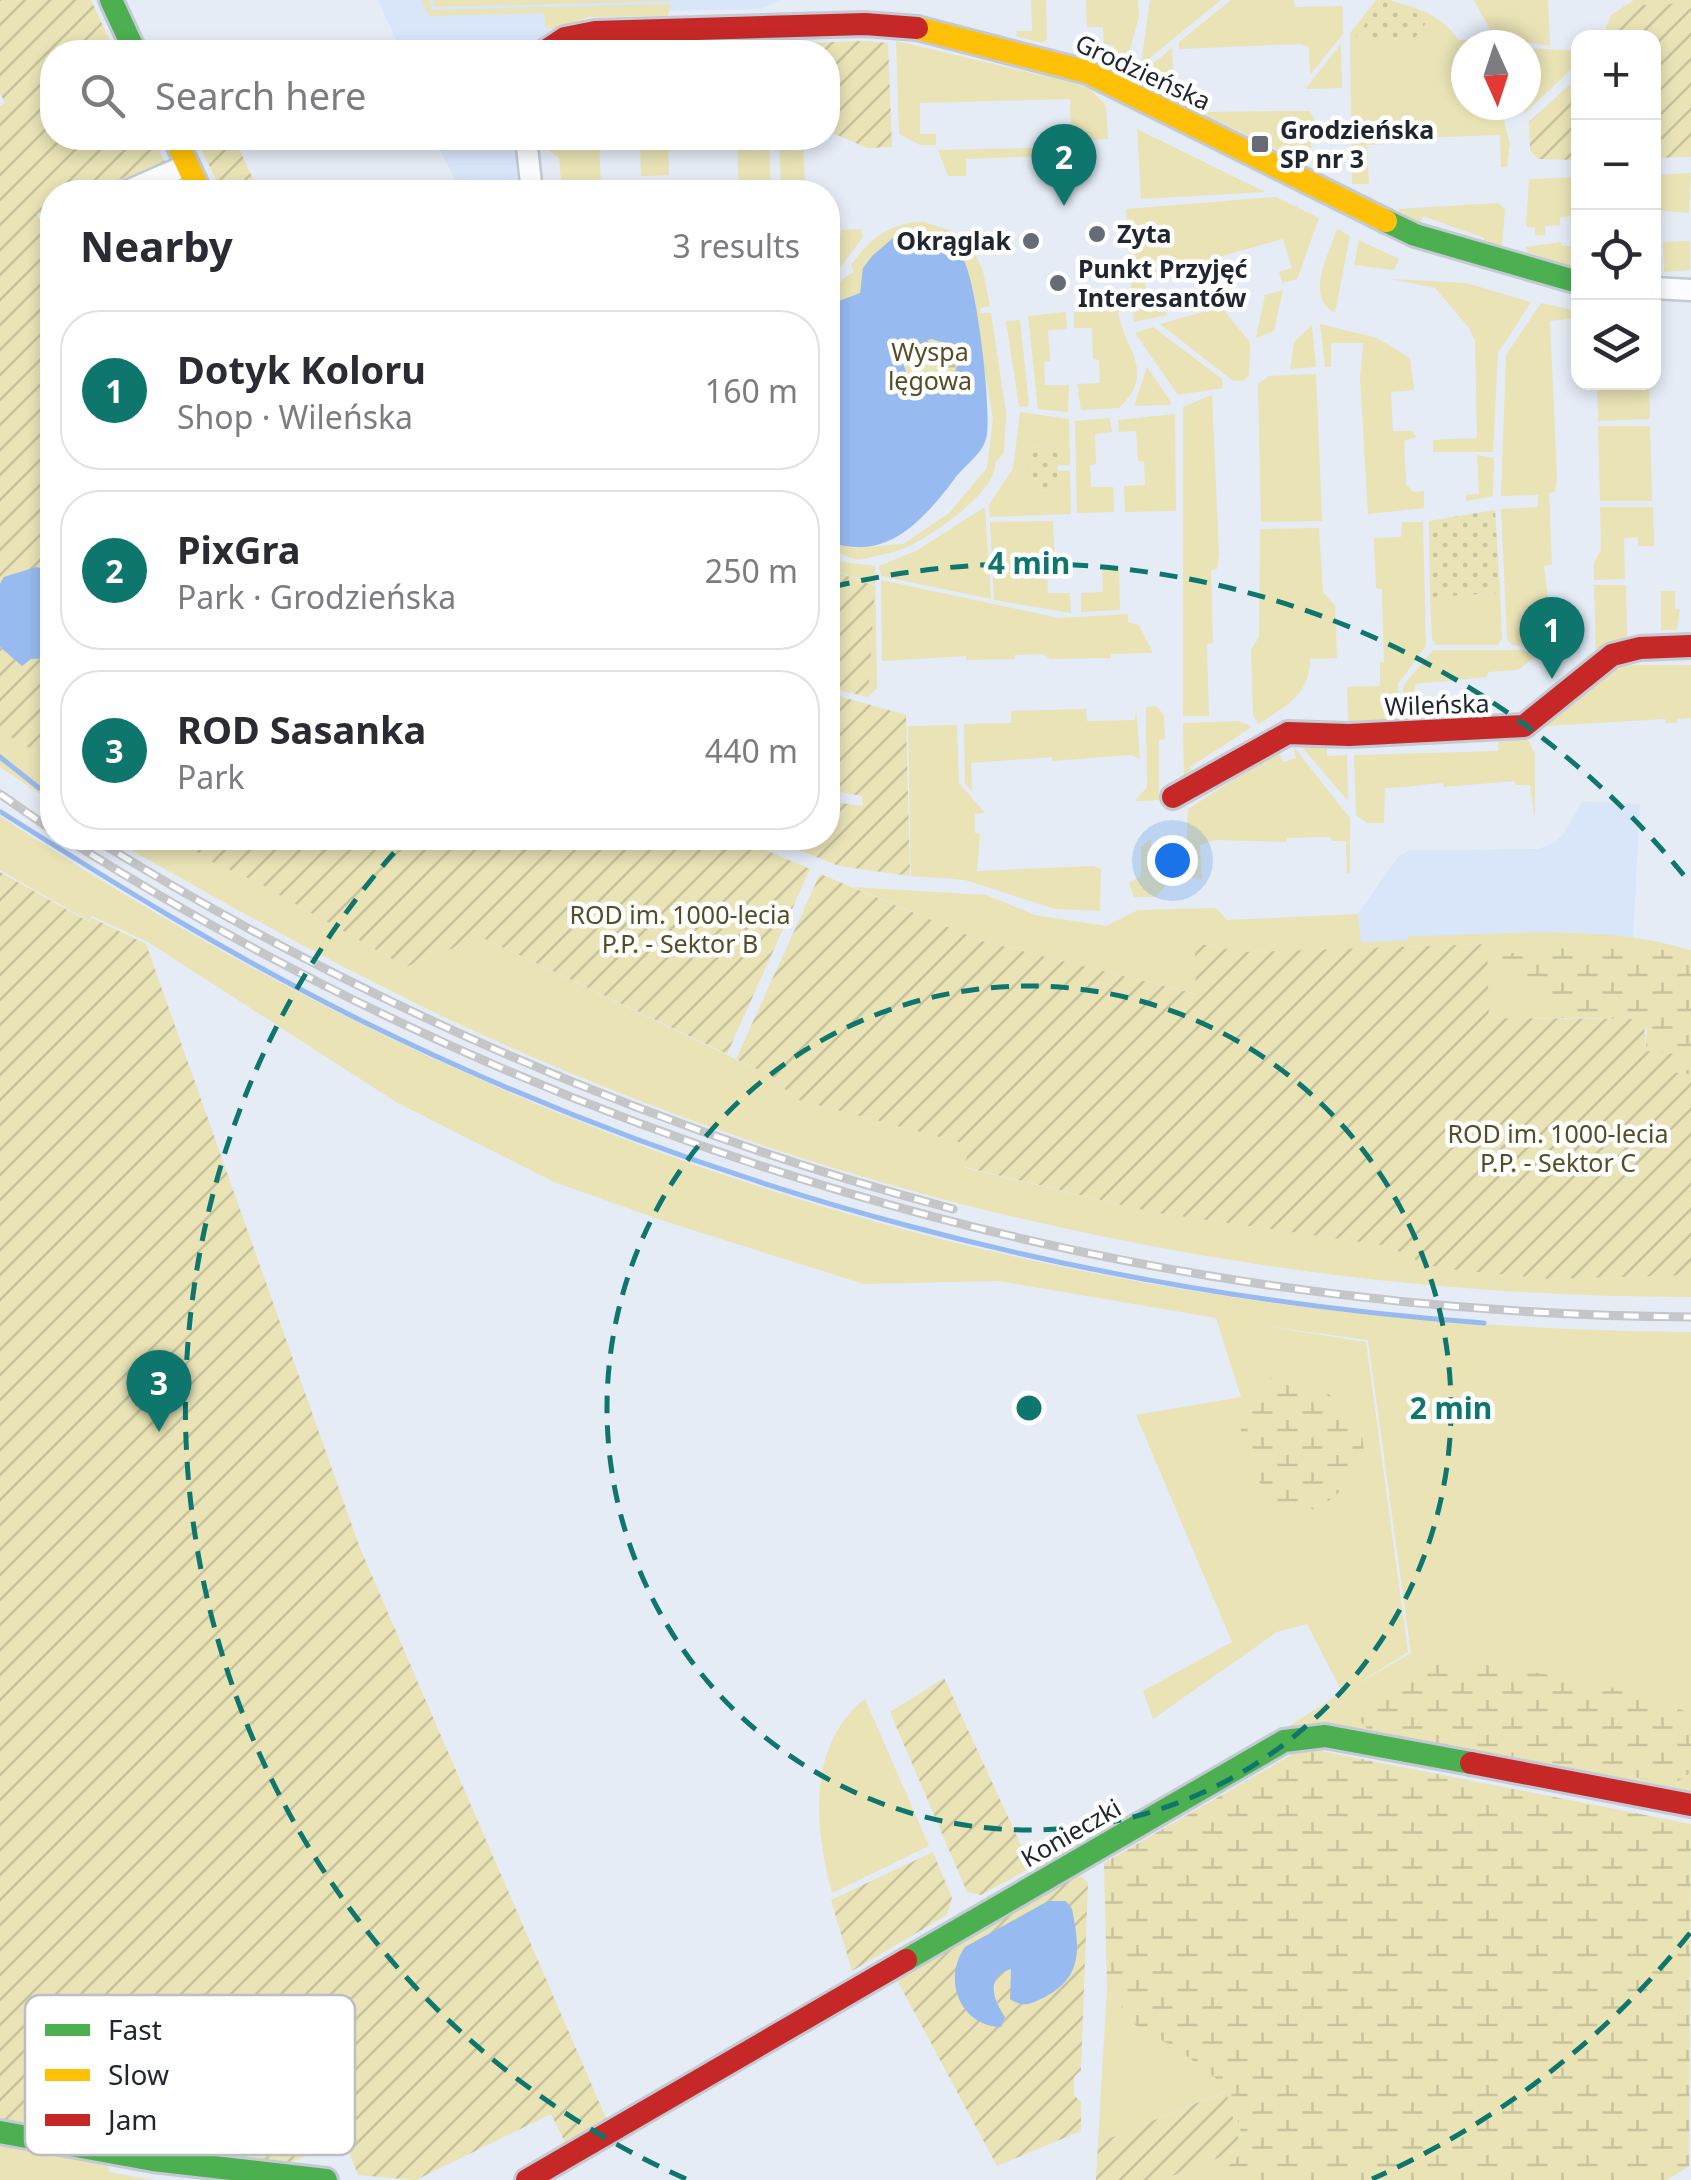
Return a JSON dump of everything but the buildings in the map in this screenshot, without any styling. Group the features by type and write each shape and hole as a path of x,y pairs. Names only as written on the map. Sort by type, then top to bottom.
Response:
{"street":[{"path":"111,0 129,40"},
{"name":"Grodzieńska","path":"562,40 595,32 865,24 942,33 1086,72 1414,234 1571,280"},
{"path":"181,150 194,180"},
{"path":"527,150 531,180"},
{"path":"152,180 187,164"},
{"path":"1661,288 1691,290"},
{"name":"Wileńska","path":"1173,797 1288,733 1368,734 1524,726 1543,716 1580,677 1623,648 1691,646"},
{"name":"Konieczki","path":"527,2180 1284,1741 1325,1736 1691,1805"},
{"path":"0,2132 25,2137"},
{"path":"126,2155 326,2180"}],"shaded area":[{"path":"378,0 780,0 761,9 544,13 545,27 551,29 540,40 396,40"},
{"path":"440,150 514,150 518,180 455,180"},
{"path":"1582,801 1640,804 1633,938 1360,942 1358,914 1398,857 1410,850 1538,849 1554,843 1565,832"}],"green space":[{"path":"0,0 91,0 109,40 40,40 40,150 159,150 165,163 119,180 40,180 37,214 40,754 0,731 0,106 5,103 0,93"},
{"path":"422,0 430,0 431,10 671,4 668,16 590,17 552,29 545,27 544,13 429,16"},
{"path":"434,0 671,0 671,1 434,7"},
{"path":"1031,0 1046,0 1047,39 1042,43 1016,36 1017,31 1032,31"},
{"path":"1086,0 1138,0 1139,17 1123,73 1104,65 1115,45 1104,45 1103,27 1087,27"},
{"path":"1150,0 1221,0 1141,65"},
{"path":"1231,0 1294,0 1295,7 1343,6 1343,34 1310,75 1309,47 1300,44 1179,49 1179,42"},
{"path":"1376,0 1423,11 1444,24 1451,30 1451,120 1504,120 1510,144 1507,167 1501,167 1500,135 1385,139 1385,144 1367,145 1369,184 1352,184 1350,33"},
{"path":"1382,0 1391,0 1428,20 1414,39 1354,40"},
{"path":"1474,0 1548,0 1550,46 1541,45 1541,30 1490,30"},
{"path":"1634,0 1691,0 1691,9 1687,4 1642,5 1619,30 1605,30 1611,15"},
{"path":"1687,3 1691,9 1691,157 1661,158 1661,30 1619,30 1642,5"},
{"path":"896,41 1090,89 1106,106 1108,139 1071,141 1070,99 920,103 920,134 936,134 936,145 920,145 899,134"},
{"path":"840,42 888,43 892,147 867,148 840,136"},
{"path":"1341,44 1342,88 1307,89 1306,88"},
{"path":"1172,48 1174,88 1153,88 1134,79"},
{"path":"1541,49 1571,51 1571,70 1541,98"},
{"path":"1571,83 1571,160 1538,159 1530,150 1529,122 1541,120 1541,111"},
{"path":"1310,111 1316,122 1311,123 1311,154 1316,159 1308,165 1199,112"},
{"path":"1137,129 1265,192 1141,199"},
{"path":"1068,147 1075,167 1049,170 1048,156 966,159 966,176 948,176 938,150"},
{"path":"202,150 240,150 253,180 216,180"},
{"path":"548,150 600,150 601,180 561,180 559,158"},
{"path":"640,150 668,150 669,175 641,176"},
{"path":"737,150 769,150 771,180 739,180"},
{"path":"779,150 803,150 805,180 781,180"},
{"path":"1691,173 1689,213 1661,211 1661,175"},
{"path":"1571,177 1571,216 1560,218 1560,225 1545,226 1545,235 1535,235 1535,227 1526,227 1529,179"},
{"path":"1276,197 1319,218 1297,279 1282,283 1279,272 1292,268 1283,239 1143,278 1151,308 1164,305 1167,315 1134,322 1126,209"},
{"path":"1498,203 1505,209 1502,247 1483,244 1484,238 1423,216 1420,225 1397,209"},
{"path":"924,222 953,231 973,250 983,271 990,306 980,308 980,313 991,313 1006,412 1004,453 995,462 986,487 959,514 900,550 854,559 840,553 840,544 855,548 903,544 949,513 987,468 993,418 973,305 893,238 865,265 860,293 840,301 840,282 854,272 851,265 866,247 891,229"},
{"path":"861,229 863,237 840,268 840,237 841,230"},
{"path":"1337,229 1350,236 1335,313 1321,297 1320,286"},
{"path":"1359,240 1399,259 1394,270 1354,265"},
{"path":"1690,241 1690,270 1664,272 1663,242"},
{"path":"1561,242 1562,246 1571,246 1571,267 1527,252 1526,247"},
{"path":"1391,279 1466,283 1531,302 1498,353 1493,452 1433,452 1433,440 1477,438 1475,340 1435,288"},
{"path":"1283,290 1274,331 1256,338 1265,295"},
{"path":"1541,303 1571,309 1571,319 1550,321 1557,478 1555,492 1549,493 1552,565 1544,566 1549,608 1543,649 1512,645 1507,639 1501,509 1538,507 1538,495 1501,496 1506,355"},
{"path":"1221,307 1250,342 1249,376 1243,381 1232,380 1160,324"},
{"path":"1118,310 1135,358 1136,382 1119,408 1081,410 1077,384 1100,383 1099,360 1093,359 1092,328 1074,328 1074,312"},
{"path":"1066,312 1067,329 1048,330 1050,361 1044,362 1045,385 1069,385 1068,412 1038,409 1028,316"},
{"path":"1020,320 1027,407 1019,407 1006,321"},
{"path":"1320,324 1377,338 1410,358 1414,390 1391,392 1393,431 1412,431 1417,437 1404,441 1406,484 1413,492 1424,491 1424,508 1368,514 1360,378 1363,343 1331,343 1331,367 1325,367"},
{"path":"1312,325 1316,367 1290,369 1294,342"},
{"path":"1153,327 1222,379 1222,388 1178,395 1135,333"},
{"name":"Wyspa lęgowa","path":"930,340 949,348 957,367 949,386 930,394 911,386 903,367 911,348"},
{"path":"1147,367 1171,402 1170,405 1134,406"},
{"path":"1316,374 1322,521 1261,522 1258,384 1269,376"},
{"path":"1597,390 1649,390 1650,419 1598,421"},
{"path":"1212,395 1219,554 1217,569 1211,570 1209,716 1183,716 1183,407"},
{"path":"1020,412 1069,419 1070,465 1057,465 1056,447 1027,448 1029,491 1058,490 1058,471 1070,471 1071,514 990,517 989,505 1013,469"},
{"path":"1175,414 1176,511 1125,512 1124,486 1145,485 1144,462 1138,461 1136,431 1119,432 1118,420"},
{"path":"1110,418 1112,432 1095,434 1096,464 1090,465 1091,487 1113,487 1114,512 1077,513 1075,421"},
{"path":"1598,426 1650,426 1652,501 1600,501"},
{"path":"1057,447 1058,490 1028,491 1027,448"},
{"path":"1477,455 1494,458 1493,496 1466,501 1466,495 1479,494"},
{"path":"985,507 991,599 881,576 879,566 916,551"},
{"path":"1600,507 1653,507 1654,546 1638,546 1638,537 1624,538 1625,579 1594,580 1594,563 1601,550"},
{"path":"1495,510 1500,593 1430,597 1429,521"},
{"path":"1053,521 1055,569 1047,570 1048,593 1070,593 1071,613 994,600 990,522"},
{"path":"1402,522 1423,522 1426,646 1398,684 1398,723 1348,722 1347,687 1380,686 1380,662 1384,662 1382,589 1376,588 1374,538 1401,537"},
{"path":"1319,528 1323,592 1335,606 1337,658 1310,659 1301,691 1258,724 1253,715 1251,650 1259,637 1260,529"},
{"path":"840,562 875,566 877,688 868,697 875,585 840,572"},
{"path":"1119,566 1120,610 1081,612 1081,593 1103,592 1102,567"},
{"path":"840,573 875,586 868,697 843,691"},
{"path":"881,580 1059,618 1128,614 1128,622 1139,625 1153,653 1111,654 1111,658 1050,659 1043,654 1015,655 1015,659 966,660 966,656 882,661"},
{"path":"1594,585 1626,585 1627,636 1596,658"},
{"path":"1661,591 1675,591 1675,609 1680,609 1677,630 1661,630"},
{"path":"1500,593 1502,639 1498,645 1436,645 1432,640 1430,597"},
{"path":"1433,650 1525,650 1535,657 1518,670 1488,672 1487,677 1415,684 1416,724 1404,720 1403,686"},
{"path":"1628,665 1691,665 1691,718 1678,719 1677,723 1666,723 1665,719 1545,726 1594,674"},
{"path":"840,696 906,715 910,876 839,866 799,850 840,850 840,803 863,806 862,796 840,792"},
{"path":"1156,706 1164,715 1165,739 1159,740 1159,800 1135,801 1147,787 1146,707"},
{"path":"1136,708 1140,759 1131,755 971,763 972,792 965,783 964,724 1011,723 1011,711 1086,709 1087,721 1135,720"},
{"path":"1239,721 1252,727 1190,767 1196,778 1184,784 1183,723"},
{"path":"957,725 959,783 985,813 975,814 975,833 980,834 977,871 1093,866 1101,869 1100,911 1055,909 965,880 911,876 908,726"},
{"path":"0,731 40,754 40,794 0,767"},
{"path":"1526,736 1535,754 1535,820 1530,785 1516,785 1515,781 1385,788 1384,823 1367,823 1356,815 1354,755 1498,751 1499,742"},
{"path":"1295,739 1327,741 1327,756 1347,755 1348,801"},
{"path":"1293,746 1350,818 1350,873 1347,874 1346,841 1332,841 1331,837 1287,838 1287,842 1216,840 1200,845 1202,879 1185,877 1188,809 1278,751 1283,762 1296,758"},
{"path":"0,816 40,841 40,850 55,850 197,937 397,1041 600,1130 807,1202 1019,1258 1236,1298 1460,1323 1691,1332 1691,1795 1277,1734 1342,1692 1307,1624 1277,1632 1153,1719 1143,1691 1232,1642 1136,1415 1241,1397 1216,1318 999,1281 864,1284 667,1222 554,1182 396,1102 148,942 92,916 89,921 0,870","holes":["1258,1325 1368,1340 1411,1653 1352,1687 1408,1652 1366,1342"]},
{"path":"1151,839 1151,870 1168,871 1164,888 1155,897 1134,897 1129,883 1141,876 1141,847"},
{"path":"131,850 195,850 406,967 481,937 779,1080 791,1098 970,1145 965,1168 1151,1212 1388,1246 1424,1264 1447,1269 1550,1279 1691,1275 1691,1297 1527,1292 1363,1278 1200,1255 1038,1223 879,1181 722,1131 569,1072 419,1005"},
{"name":"ROD im. 1000-lecia P.P. - Sektor B","path":"194,850 765,850 810,869 727,1054 481,937 406,967 259,883"},
{"path":"0,872 89,922 92,918 146,944 360,1548 609,2125 568,2148 551,2114 416,2180 358,2175 350,2155 355,2155 355,1995 25,1995 25,2127 0,2122"},
{"name":"ROD im. 1000-lecia P.P. - Sektor C","path":"820,874 982,941 1196,994 1195,943 1244,952 1487,944 1489,1018 1637,1019 1644,1021 1646,1051 1675,1054 1673,1072 1691,1075 1691,1275 1550,1279 1447,1269 1424,1264 1388,1246 1151,1212 964,1167 970,1145 791,1098 779,1080 736,1059"},
{"path":"853,887 986,895 1035,915 1106,926 1138,910 1216,908 1227,920 1358,914 1361,942 1408,940 1408,936 1550,932 1622,936 1689,950 1545,948 1499,955 1496,969 1532,989 1561,1018 1489,1018 1486,944 1244,952 1196,943 1197,994 982,941"},
{"path":"1545,948 1691,950 1691,1075 1673,1072 1645,1052 1647,1030 1637,1019 1561,1018 1540,995 1496,969 1493,962 1499,955"},
{"path":"1290,1374 1319,1386 1360,1421 1365,1458 1342,1490 1317,1510 1277,1504 1252,1473 1239,1423 1260,1381"},
{"path":"1438,1659 1478,1662 1607,1686 1691,1713 1691,1772 1674,1784 1371,1732 1358,1719 1375,1699"},
{"path":"944,1678 1027,1858 1027,1870 981,1895 967,1892 890,1712"},
{"path":"865,1699 929,1846 832,1893 819,1815 824,1763 846,1718"},
{"path":"1321,1751 1691,1824 1689,2166 1667,2180 1215,2180 1245,2149 1230,2089 1180,2051 1135,2025 1107,1988 1104,1863 1296,1752"},
{"path":"933,1852 952,1898 947,1915 852,1971 831,1900"},
{"path":"1078,1874 1088,1882 1081,2070 1074,2077 1074,2095 1081,2102 1081,2131 997,2166 897,1980"},
{"path":"1107,1988 1135,2025 1180,2051 1230,2089 1245,2149 1215,2180 1162,2180 1241,2149 1225,2091 1098,2143"},
{"path":"1226,2091 1241,2149 1162,2180 1096,2180 1098,2143"},
{"path":"0,2142 25,2147 25,2155 70,2155 108,2162 109,2172 154,2180 0,2180"},
{"path":"194,2155 309,2155 284,2165"}],"water":[{"path":"908,233 945,241 962,257 973,290 982,346 988,425 984,445 928,511 899,535 867,547 840,544 840,301 860,293 863,268 893,238","holes":["931,339 944,343 958,364 948,388 936,394 911,387 903,363 908,350"]},
{"path":"40,568 40,659 31,659 22,666 0,647 0,584 4,577"},
{"path":"1048,1901 1066,1901 1072,1909 1077,1949 1072,1971 1057,1989 1023,2004 1010,1999 1011,1969 1003,1972 994,1989 1005,2017 1001,2027 975,2019 959,1999 955,1986 958,1960 965,1947"}],"waterway":[{"path":"0,757 39,788"},
{"path":"1,812 40,836"},
{"path":"62,850 268,972 360,1020 493,1082 628,1136 767,1184 907,1226 1049,1260 1193,1288 1338,1309 1484,1323"}],"railway":[{"path":"0,794 40,822"},
{"path":"86,850 252,947 444,1043 642,1124 844,1192 1051,1245 1261,1284 1475,1308 1691,1317"},
{"path":"113,850 297,954 509,1055 728,1140 953,1209"}],"traffic: fast":[{"path":"111,0 129,40"},
{"path":"1386,221 1415,235 1571,280"},
{"path":"906,1960 1284,1741 1325,1736 1471,1763"},
{"path":"0,2132 25,2137"},
{"path":"126,2155 326,2180"}],"traffic: slow":[{"path":"917,28 1087,72 1386,221"},
{"path":"181,150 194,180"}],"traffic: jam":[{"path":"562,40 595,32 865,24 917,28"},
{"path":"1173,797 1288,733 1349,735 1524,726 1612,655 1640,648 1691,646"},
{"path":"1471,1763 1691,1805"},
{"path":"527,2180 906,1960"}],"place":[{"name":"Grodzieńska SP nr 3","path":"1260,144"},
{"name":"PixGra","path":"1064,206"},
{"name":"Zyta","path":"1097,234"},
{"name":"Okrąglak","path":"1031,241"},
{"name":"Punkt Przyjęć Interesantów","path":"1058,283"},
{"name":"Dotyk Koloru","path":"1552,679"},
{"name":"ROD Sasanka","path":"159,1432"}]}
